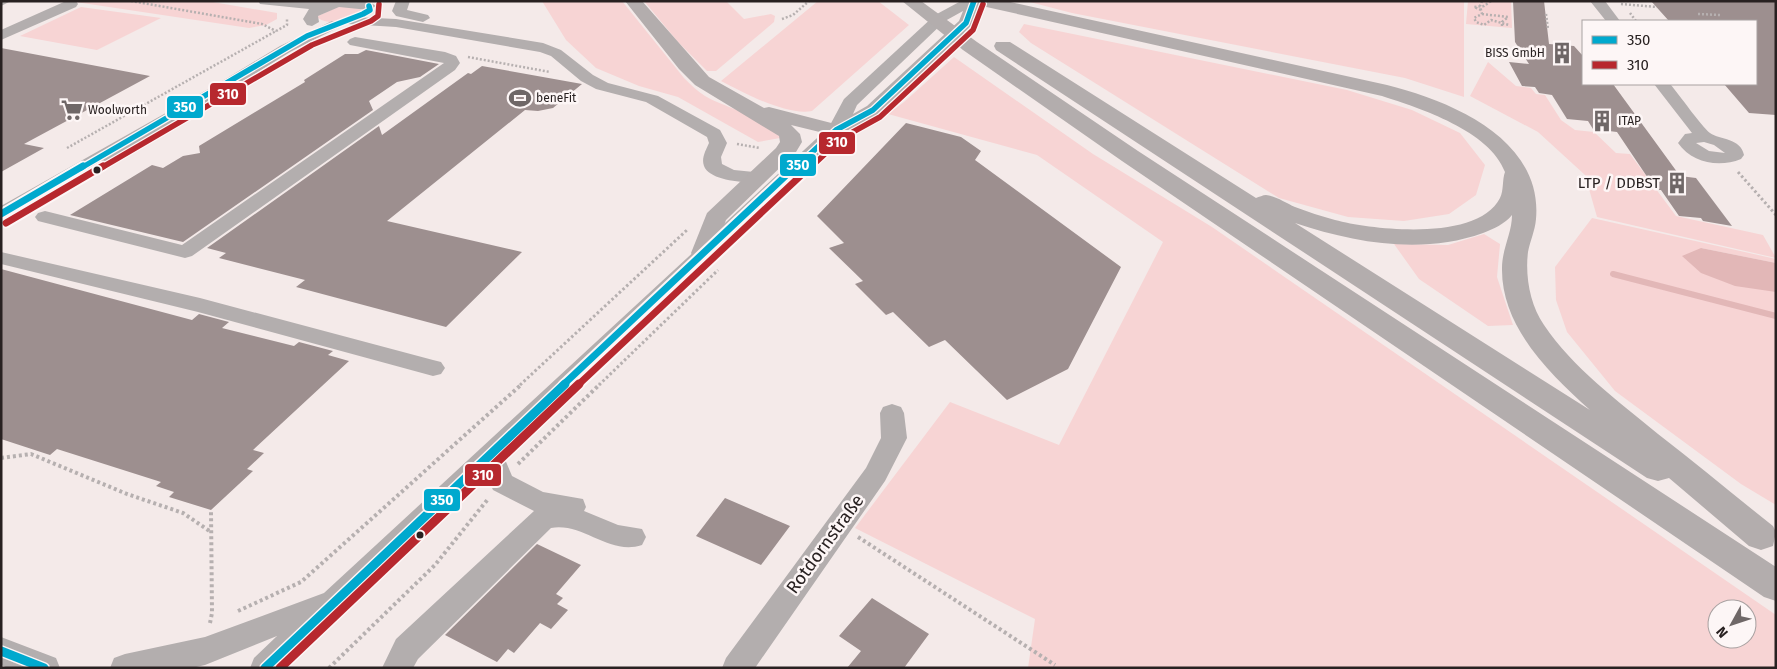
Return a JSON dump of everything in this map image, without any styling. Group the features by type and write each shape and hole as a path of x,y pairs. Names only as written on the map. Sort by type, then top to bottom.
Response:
{"highway":[{"path":"633,1 686,65 702,81 780,126 789,134 791,142 785,152 715,218 711,260"},
{"path":"938,1 976,39 1130,156 1776,586"},
{"path":"982,1 1355,83 1420,101 1455,116 1483,134 1505,153 1516,170 1525,194 1524,219 1515,258 1515,282 1521,305 1532,328 1569,374 1768,541"},
{"path":"915,5 976,39 1178,161 1768,541"},
{"path":"750,109 836,130"},
{"path":"1178,161 1279,209 1323,225 1368,234 1406,238 1445,235 1468,230 1498,215 1511,201 1515,187 1516,170"}],"street":[{"path":"1,25 52,1"},
{"path":"265,1 285,5 298,3 326,6 354,1 372,7 394,19 396,23"},
{"path":"403,1 399,11 406,15 460,24 485,24"},
{"path":"265,668 490,455 711,260 836,130 850,103 940,18 973,1"},
{"path":"1598,2 1612,20"},
{"path":"1,36 71,4"},
{"path":"285,5 288,8 332,25"},
{"path":"1,197 248,60 312,18 326,6"},
{"path":"353,22 372,7"},
{"path":"1,214 307,36 332,25 353,22 396,23 543,48 563,58 587,78 602,86 652,99 714,134 718,143 712,157 712,166 722,172 737,176 758,177"},
{"path":"45,217 185,252 450,67 452,63 451,59 445,57 355,42"},
{"path":"1663,85 1704,137 1691,138 1687,143 1701,154 1726,158"},
{"path":"1,258 200,305 433,368"},
{"name":"Rotdornstraße","path":"737,668 876,474 894,438 892,413"},
{"path":"396,668 407,649 543,519 564,514 617,536 632,537 615,523 573,506 538,502 502,483 490,455"},
{"path":"125,668 205,650 334,601"},
{"path":"1,650 45,668"}],"path":[{"path":"67,148 276,31 262,24 131,1"},
{"path":"782,19 793,15 809,1"},
{"path":"1482,1 1480,6 1482,14"},
{"path":"1482,10 1475,9 1474,7 1491,1"},
{"path":"1645,1 1649,7"},
{"path":"1598,2 1657,7"},
{"path":"1502,22 1508,17 1482,14 1474,18 1476,22 1484,24 1491,20 1509,25"},
{"path":"1546,14 1548,29"},
{"path":"1698,14 1720,15"},
{"path":"1502,22 1502,28"},
{"path":"739,144 750,147"},
{"path":"1726,158 1776,215"},
{"path":"228,615 301,582 563,347 694,224"},
{"path":"329,668 434,565 520,461 711,260"},
{"path":"1,458 31,454 127,494 183,513 211,532"},
{"path":"211,510 212,603 210,623 219,619"},
{"path":"838,525 1055,664"}],"shaded area":[{"path":"69,1 207,1 277,13 277,19 266,25 249,28"},
{"path":"542,1 622,1 694,88 705,96 758,119 775,131 780,138 758,142 678,97 639,86 596,68 566,40"},
{"path":"644,1 726,1 744,19 771,14 775,16 774,22 716,71 707,71 678,42"},
{"path":"818,1 878,1 909,25 812,111 802,112 778,107 721,81"},
{"path":"1026,1 1464,1 1464,97 1405,78 1072,13"},
{"path":"1468,1 1511,1 1512,28 1466,24"},
{"path":"340,6 361,9 356,15 340,22 328,22 318,18 318,16"},
{"path":"81,7 161,18 97,50 20,36"},
{"path":"1024,24 1347,90 1412,110 1460,133 1485,165 1476,195 1449,214 1404,221 1348,217 1279,198 1031,43 1019,32"},
{"path":"954,57 1093,154 1212,227 1753,599 1707,599 1707,649 1757,649 1757,602 1776,615 1776,668 1028,668 1035,619 855,528 950,402 1059,445 1163,242 1037,155 888,114"},
{"path":"1488,62 1516,86 1531,88 1536,94 1545,95 1561,120 1575,130 1594,132 1616,153 1630,154 1676,216 1763,235 1776,258 1597,217 1585,175 1538,132 1470,96"},
{"path":"1592,218 1776,259 1776,263 1701,248 1776,292 1776,505 1741,484 1615,391 1567,332 1556,300 1555,267"},
{"path":"1484,234 1500,244 1497,277 1513,325 1488,326 1419,279 1394,244 1448,245"},
{"path":"1701,248 1776,263 1776,292 1735,286 1701,273 1682,256"}],"building":[{"path":"1513,1 1544,1 1549,44 1574,46 1582,55 1582,85 1614,85 1680,176 1696,178 1732,226 1703,221 1701,218 1679,216 1661,190 1656,190 1617,132 1593,129 1588,121 1567,119 1552,95 1539,93 1535,87 1522,86 1509,62 1529,64 1515,42"},
{"path":"1651,1 1776,1 1776,115 1749,113 1725,85 1757,85 1757,20 1668,20"},
{"path":"1,48 150,76 24,144 44,148 1,172"},
{"path":"366,50 439,64 420,77 397,82 369,101 373,110 183,242 70,215 152,165 163,168 183,156 200,153 199,146 305,82 304,80 345,54 358,54"},
{"path":"482,66 582,84 553,108 538,111 525,110 387,221 522,252 446,327 296,287 305,280 219,258 226,253 207,248 379,126 382,135 468,73 471,74"},
{"path":"906,123 961,137 981,151 975,160 1121,267 1068,369 1007,400 945,340 929,347 893,312 886,315 855,284 863,281 829,248 844,243 817,216"},
{"path":"1,269 192,320 199,314 229,322 222,328 294,346 299,342 333,351 328,355 349,361 253,450 264,453 247,469 253,471 211,510 169,497 174,492 156,486 161,482 57,449 50,455 1,439"},
{"path":"725,498 790,526 761,565 696,536"},
{"path":"537,544 581,565 556,594 563,598 557,604 568,610 551,629 540,623 514,653 508,649 497,662 445,635"},
{"path":"872,598 929,634 904,668 847,668 861,651 839,636"}],"waterway":[{"path":"1613,274 1776,316"}],"transit line":[{"name":"350","path":"265,668 738,220 836,130 873,110 966,23 974,1"},
{"name":"310","path":"6,223 312,45 363,26 378,16 379,4"},
{"name":"310","path":"280,668 745,227 842,138 880,117 973,30 983,4"},
{"name":"350","path":"1,214 307,36 355,18 370,10 369,6"},
{"name":"350","path":"1,651 44,668"}],"place":[{"name":"BISS GmbH","path":"1562,53"},
{"name":"beneFit","path":"520,98"},
{"name":"Woolworth","path":"72,110"},
{"name":"ITAP","path":"1602,121"},
{"name":"LTP / DDBST","path":"1677,183"}]}
